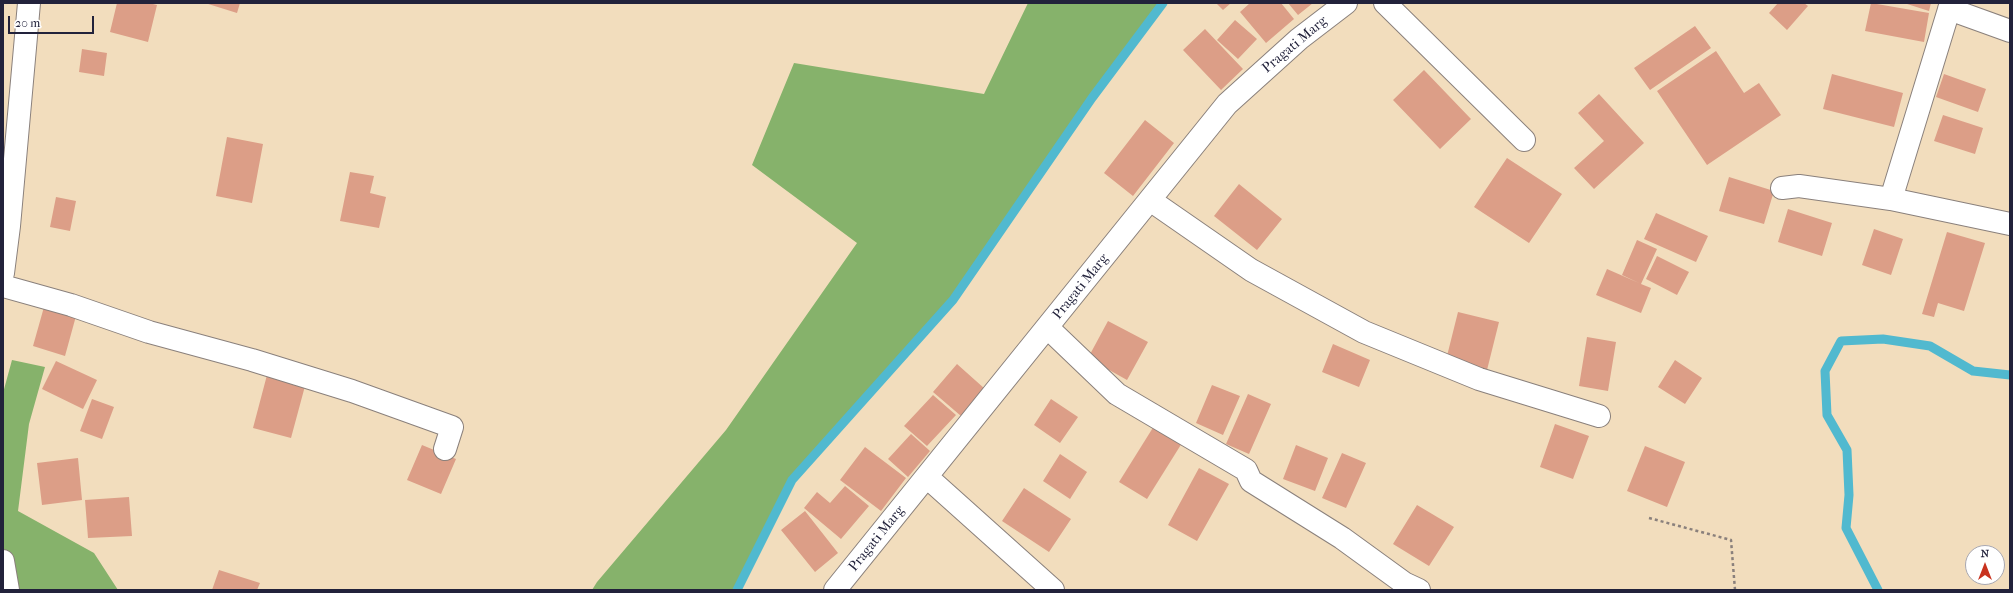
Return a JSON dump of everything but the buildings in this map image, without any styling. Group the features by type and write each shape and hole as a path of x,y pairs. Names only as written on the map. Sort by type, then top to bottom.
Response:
{"street":[{"path":"3,273 9,226 29,3"},
{"name":"Pragati Marg","path":"835,590 1048,328 1227,104 1299,39 1346,3"},
{"path":"1385,3 1524,140"},
{"path":"1891,199 1950,6 2010,31"},
{"path":"1782,188 1798,186 1891,199 2010,224"},
{"path":"1150,200 1252,270 1364,332 1479,379 1599,416"},
{"path":"3,286 71,305 148,332 252,360 352,391 452,427 445,449"},
{"path":"1048,328 1117,394 1246,470 1252,481 1342,538 1404,583 1419,590"},
{"path":"927,477 1053,590"},
{"path":"3,560 8,590"}],"path":[{"path":"1649,518 1731,540 1735,590"}],"green space":[{"path":"1028,3 1163,3 1092,98 953,300 792,480 737,590 592,590 597,582 726,430 857,243 752,165 794,63 984,94"},
{"path":"12,360 45,367 29,424 18,511 94,553 118,590 8,590 3,561 3,393"}],"waterway":[{"path":"737,590 792,480 953,300 1092,98 1163,3"},
{"path":"1878,590 1846,528 1849,495 1847,450 1827,415 1825,371 1841,341 1883,339 1930,346 1973,371 2010,375"}]}
